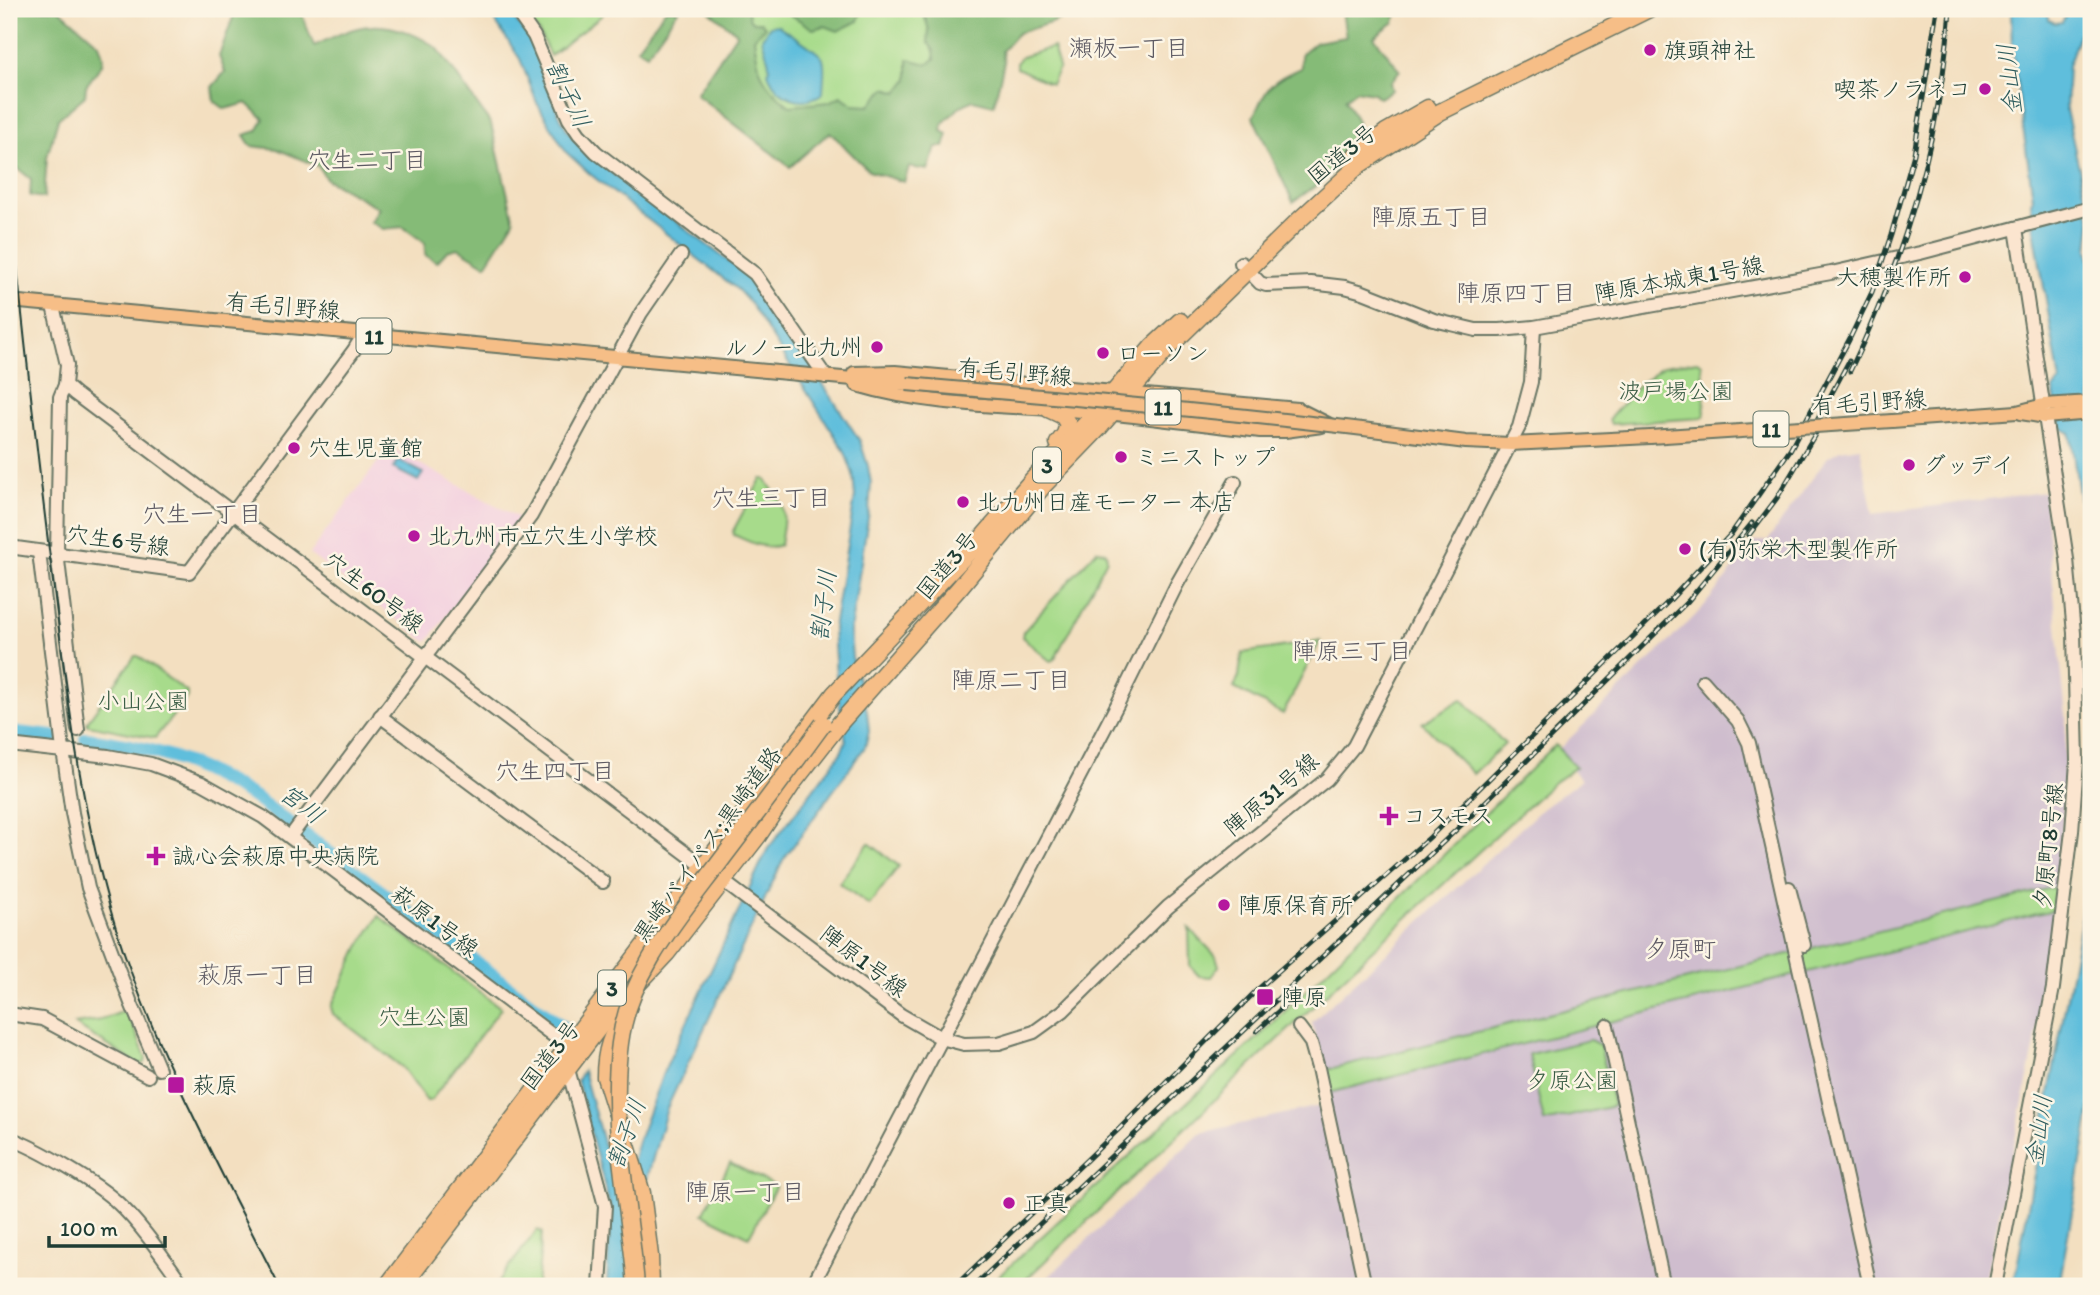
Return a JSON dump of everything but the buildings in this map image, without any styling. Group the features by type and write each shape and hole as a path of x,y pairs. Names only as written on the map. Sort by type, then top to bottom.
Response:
{"highway":[{"name":"国道3号","path":"1245,267 1353,158 1386,132 1435,104 1629,9"},
{"name":"国道3号","path":"402,1286 618,1004 646,977 723,881 831,721 864,696 960,587 1123,392 1153,346 1360,165 1389,145 1440,112 1649,9"},
{"path":"1033,480 1069,427 1063,416 1048,409"},
{"name":"国道3号","path":"387,1286 837,691 861,672 1033,480 1104,413"},
{"name":"3","path":"831,721 861,672"},
{"name":"黒崎バイパス;黒崎道路","path":"636,1286 617,1091 624,1019 633,995 658,948 831,721"},
{"name":"3","path":"646,977 610,1036 605,1077 642,1193 651,1286"},
{"name":"3","path":"599,1090 616,1114"}],"main road":[{"name":"有毛引野線","path":"9,301 1090,400 1466,442 1511,444 2017,412 2091,413"},
{"path":"821,376 895,372 1156,395 1298,409 1331,425"},
{"path":"821,376 889,395 1104,413 1260,431 1285,431 1331,425"},
{"name":"有毛引野線","path":"2048,411 2091,402"}],"street":[{"path":"515,9 534,36 560,102 579,134 606,160 755,274 821,376"},
{"name":"陣原本城東1号線","path":"1245,267 1260,283 1266,285 1311,283 1345,287 1454,326 1500,330 1534,327 1831,273 1920,253 2091,208"},
{"name":"夕原町8号線","path":"1995,1286 2053,988 2072,831 2077,762 2074,633 2067,559 2022,226"},
{"path":"291,835 531,516 641,313 681,255"},
{"path":"53,306 67,365 65,385 60,397 57,552 78,730"},
{"name":"陣原31号線","path":"941,1038 964,1044 999,1043 1027,1035 1050,1022 1168,907 1327,779 1354,746 1511,444 1527,403 1534,327"},
{"path":"233,511 363,335"},
{"name":"穴生60号線","path":"65,385 742,896"},
{"path":"812,1286 1117,705 1177,584 1235,482"},
{"name":"穴生6号線","path":"9,547 189,572 233,511"},
{"path":"9,1014 42,1019 153,1073 131,1003 88,888 72,813 39,552"},
{"path":"1703,681 1738,721 1749,743 1804,946"},
{"path":"380,716 603,881"},
{"path":"1749,743 1870,1286"},
{"name":"萩原1号線","path":"9,745 81,751 151,764 202,783 291,835 567,1046"},
{"name":"陣原1号線","path":"742,896 901,1015 941,1038"},
{"path":"1607,1026 1664,1286"},
{"path":"1299,1027 1311,1043 1318,1068 1365,1286"},
{"path":"567,1046 568,1069 605,1206 600,1286"},
{"path":"9,1138 23,1143 118,1203 142,1229 184,1286"}],"shaded area":[{"name":"北九州市立穴生小学校","path":"389,447 519,518 427,642 309,554"},
{"path":"1860,447 1873,514 2044,492 2066,717 2061,877 2034,1049 1984,1286 1039,1286 1200,1133 1315,1107 1330,1107 1312,1022 1543,808 1581,780 1557,751 1700,611 1755,542 1768,540 1828,457 1840,450"}],"green space":[{"path":"9,9 59,9 99,44 103,56 102,64 86,86 85,96 58,119 47,157 44,198 30,196 31,179 12,164 9,137"},
{"path":"236,9 304,9 303,17 314,46 349,31 379,26 406,32 438,49 491,124 514,221 486,265 458,248 447,251 437,262 425,255 425,243 403,227 383,229 371,222 379,208 326,179 318,166 277,149 251,146 244,135 257,131 264,119 247,103 225,109 214,101 212,87 225,72 219,56"},
{"path":"522,9 606,9 601,16 550,56 540,34"},
{"path":"666,9 679,9 647,54 637,48"},
{"path":"707,9 945,9 949,48 886,116 849,112 790,167 696,94 737,33"},
{"path":"707,9 745,9 753,22 761,22 765,27 754,38 760,69 767,84 790,106 829,102 841,96 854,105 869,106 886,88 898,92 908,79 908,59 927,64 935,59 934,51 928,42 929,30 922,9 1123,9 1103,16 1068,15 1018,33 1002,51 1004,62 994,105 973,100 961,106 943,123 942,131 948,134 944,147 936,147 928,170 909,167 904,182 869,171 830,132 790,167 696,94 737,33"},
{"path":"782,9 862,9 858,21 838,31 825,26 813,29"},
{"path":"1338,9 1399,9 1394,22 1374,37 1400,70 1390,83 1392,90 1379,98 1373,93 1356,90 1345,99 1357,121 1358,150 1293,202 1253,117 1271,86 1301,68 1301,54 1316,42 1346,37 1342,10"},
{"path":"1053,47 1059,68 1051,84 1017,68 1021,57"},
{"name":"波戸場公園","path":"1697,361 1702,364 1705,415 1702,418 1611,424 1609,419 1639,385 1663,366"},
{"path":"761,479 765,479 783,509 780,545 775,547 751,542 734,535 733,531"},
{"path":"1097,550 1106,552 1107,559 1054,660 1050,661 1022,637 1023,632"},
{"path":"1320,641 1283,714 1234,688 1239,676 1242,653"},
{"name":"小山公園","path":"135,656 188,693 188,697 155,738 88,725 87,722"},
{"path":"1462,699 1505,744 1473,774 1422,723"},
{"path":"1555,745 1576,767 1553,783 1382,941 1019,1286 988,1286 1269,1027"},
{"path":"869,843 899,866 869,905 839,883"},
{"path":"2051,888 2060,892 2057,909 1333,1092 1328,1090 1325,1070"},
{"name":"穴生公園","path":"379,916 501,1008 431,1100 427,1101 402,1067 333,1014 331,1007 359,947"},
{"path":"1189,928 1216,956 1219,966 1211,977 1199,976 1190,966"},
{"path":"127,1010 146,1058 145,1063 139,1065 74,1024 101,1020"},
{"name":"夕原公園","path":"1590,1040 1600,1045 1614,1106 1544,1122 1529,1054"},
{"path":"730,1163 776,1186 749,1237 703,1214"},
{"path":"537,1230 542,1232 537,1286 495,1286"}],"water":[{"path":"487,9 506,9 527,36 543,67 567,130 587,154 752,279 860,441 871,483 850,632 852,657 867,711 869,731 865,747 783,860 667,1108 631,1236 629,1286 607,1286 610,1207 577,1080 583,1071 621,1200 638,1141 664,1071 767,850 840,754 846,741 837,691 833,628 855,497 853,474 844,450 750,303 738,290 590,174 566,152 537,103 520,59"},
{"path":"2011,9 2048,9 2049,20 2055,23 2062,22 2069,9 2088,9 2068,66 2066,110 2091,222 2088,249 2091,267 2091,605 2089,561 2070,433 2061,428 2053,389 2060,382 2034,229 2031,203 2033,198 2012,49"},
{"path":"778,25 823,59 823,93 807,100 799,100 785,95 773,83 768,74 769,67 762,38 770,26"},
{"path":"398,460 423,473 418,481 393,468"},
{"path":"2091,831 2091,1105 2059,1286 2011,1286 2017,1266 2080,927"}],"waterway":[{"name":"宮川","path":"9,732 53,737"},
{"name":"宮川","path":"86,739 133,747 173,758 212,774 254,797 568,1031"}],"tram line":[{"path":"9,184 63,662 92,838 115,925 149,1018 211,1153 279,1286"}],"railway":[{"path":"955,1286 1121,1127 1258,989 1430,837 1671,599 1731,534 1790,450 1872,292 1914,154 1937,9"},
{"path":"1850,371 1888,284 1917,194 1938,103 1950,9"},
{"path":"1811,432 1849,361"},
{"path":"1749,535 1777,498 1820,426"},
{"path":"974,1286 1473,814 1688,601 1752,523"},
{"path":"1257,1031 1298,993"}],"place":[{"name":"旗頭神社","path":"1650,50"},
{"name":"喫茶ノラネコ","path":"1985,89"},
{"name":"大穂製作所","path":"1965,277"},
{"name":"ルノー北九州","path":"877,347"},
{"name":"ローソン","path":"1103,353"},
{"name":"穴生児童館","path":"294,448"},
{"name":"ミニストップ","path":"1121,457"},
{"name":"グッデイ","path":"1909,465"},
{"name":"北九州日産モーター 本店","path":"963,502"},
{"name":"北九州市立穴生小学校","path":"414,536"},
{"name":"(有)弥栄木型製作所","path":"1685,549"},
{"name":"コスモス","path":"1389,816"},
{"name":"誠心会萩原中央病院","path":"156,856"},
{"name":"陣原保育所","path":"1224,905"},
{"name":"陣原","path":"1265,997"},
{"name":"萩原","path":"176,1085"},
{"name":"正真","path":"1009,1203"}],"district":[{"name":"瀬板一丁目","path":"1129,47"},
{"name":"穴生二丁目","path":"367,159"},
{"name":"陣原五丁目","path":"1431,216"},
{"name":"陣原四丁目","path":"1516,292"},
{"name":"穴生三丁目","path":"771,497"},
{"name":"穴生一丁目","path":"202,513"},
{"name":"陣原三丁目","path":"1352,650"},
{"name":"陣原二丁目","path":"1011,679"},
{"name":"穴生四丁目","path":"555,770"},
{"name":"夕原町","path":"1680,948"},
{"name":"萩原一丁目","path":"257,974"},
{"name":"陣原一丁目","path":"745,1191"}],"water label":[{"name":"金山川","path":"2009,79"},
{"name":"割子川","path":"569,94"},
{"name":"割子川","path":"823,605"},
{"name":"金山川","path":"2038,1130"},
{"name":"割子川","path":"626,1133"}]}
